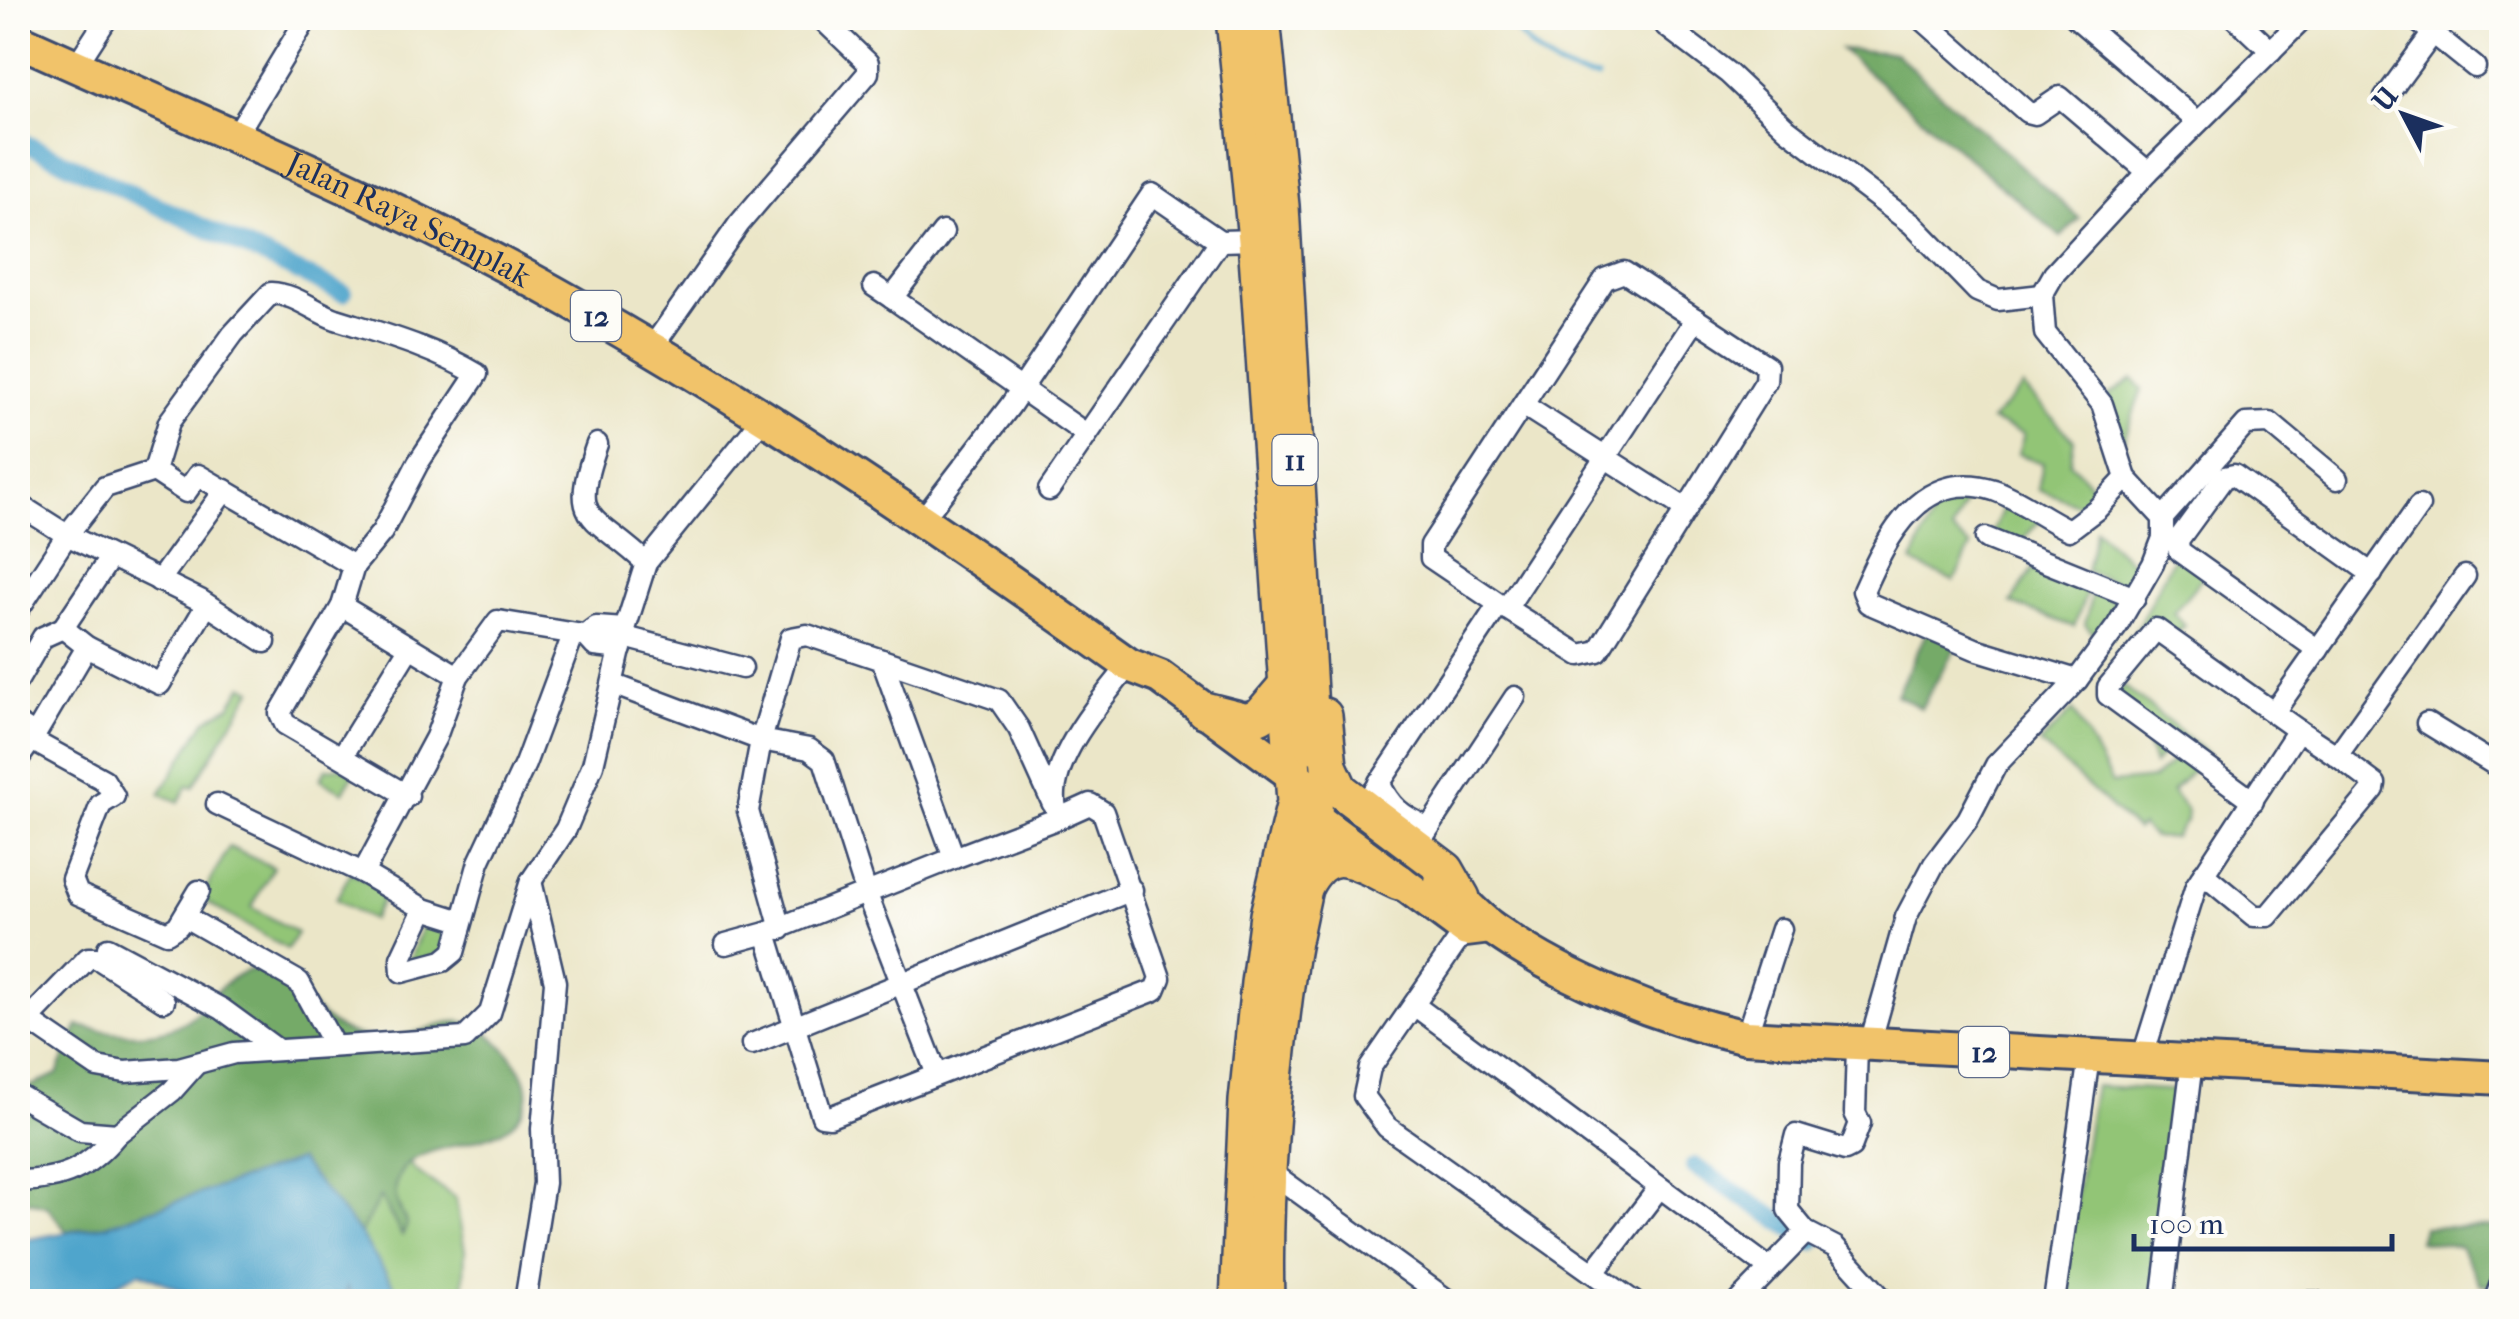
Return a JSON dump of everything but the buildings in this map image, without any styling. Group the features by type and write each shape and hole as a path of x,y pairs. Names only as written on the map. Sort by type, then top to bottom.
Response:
{"highway":[{"name":"11","path":"1234,18 1256,240 1284,688 1297,793"},
{"name":"11","path":"1238,1302 1297,793 1306,602 1280,206 1262,18"},
{"path":"1306,602 1318,650 1329,766 1340,790 1422,836 1474,917"},
{"name":"12","path":"1204,710 1247,721 1261,715 1284,688"},
{"path":"1283,909 1274,796 1297,793"},
{"name":"12","path":"1283,909 1312,873 1330,858 1346,858 1398,882"},
{"name":"11","path":"1260,1106 1268,1170 1266,1302"}],"main road":[{"name":"Jalan Raya Semplak","path":"18,40 333,178 569,300 764,416 923,519 1131,666 1160,677 1204,710 1297,793"},
{"name":"Jalan Raya Semplak","path":"1131,666 1150,692 1297,793"},
{"name":"12","path":"1297,793 1365,803 1474,917"},
{"name":"12","path":"1297,793 1398,882 1474,917 1573,974 1696,1026 1746,1037 1863,1047 2502,1078"}],"street":[{"path":"76,66 107,18"},
{"path":"235,137 306,18"},
{"path":"652,349 739,224 868,73 868,62 821,18"},
{"path":"1662,18 1666,26 1728,73 1787,128 1912,224 1964,281 1998,300 2042,295"},
{"path":"1920,18 2027,112 2035,114 2060,97 2148,172"},
{"path":"2076,18 2198,122"},
{"path":"2236,18 2271,51"},
{"path":"2163,518 2126,478 2102,404 2045,333 2042,295 2054,274 2148,172 2304,18"},
{"path":"2414,18 2476,67"},
{"path":"2384,98 2433,34"},
{"path":"923,519 1020,387 1152,194 1220,241 1256,240"},
{"path":"892,298 943,232"},
{"path":"1050,490 1220,241"},
{"path":"1615,272 1624,272 1761,361 1770,373 1591,656 1580,656 1431,558 1431,546 1523,405 1605,279 1615,272"},
{"path":"874,286 1086,434"},
{"path":"154,471 168,422 232,334 271,293 286,294 333,318 440,352 476,374 418,463 382,532 354,566 342,606 280,713 285,724 343,754 408,796"},
{"path":"1365,803 1605,458 1696,319"},
{"path":"1523,405 1686,509"},
{"path":"164,1001 98,958 88,958 23,1016 97,1067 126,1072 196,1064 234,1053 333,1044 437,1042 465,1038 476,1029 500,988 531,881 556,846 584,790 646,562 764,416"},
{"path":"1885,1302 1834,1247 1803,1235 1788,1210 1794,1138 1802,1135 1849,1150 1860,1123 1855,1112 1863,1047 1906,916 1934,864 1968,819 1996,765 2077,680 2134,598 2163,538 2163,518 2246,424 2258,420 2270,423 2336,480"},
{"path":"596,444 582,489 583,505 594,522 646,562"},
{"path":"18,610 104,486 154,471 186,492 198,474 354,566"},
{"path":"2318,650 2180,551 2178,540 2224,477 2234,475 2372,574"},
{"path":"2077,680 1975,649 1868,603 1863,591 1899,519 1949,487 1995,490 2068,530 2097,509 2126,478"},
{"path":"159,581 225,490"},
{"path":"18,504 265,642"},
{"path":"2274,712 2419,506"},
{"path":"1986,538 2134,598"},
{"path":"18,680 43,637 62,628 110,558"},
{"path":"2336,755 2464,576"},
{"path":"62,628 87,647 160,684 206,606"},
{"path":"342,606 458,676"},
{"path":"363,873 408,796 436,737 458,676 498,621 580,635 595,646 624,638 742,668"},
{"path":"2202,874 2254,916 2268,916 2374,789 2374,784 2156,629 2107,692 2253,801"},
{"path":"726,944 774,931 954,858 1056,811 1097,806 1132,890 1160,978 1155,990 936,1072 830,1117 822,1116 795,1027 774,931 748,810 761,740 792,638 798,634 999,700 1019,729 1056,811"},
{"path":"424,909 401,958 400,968 406,975 450,958 478,862 580,635"},
{"path":"87,647 25,740 37,742 104,780 114,796 101,804 72,880 73,889 154,930 173,930 199,891"},
{"path":"343,754 409,648"},
{"path":"882,660 954,858"},
{"path":"1056,811 1058,774 1081,728 1131,666"},
{"path":"615,685 761,740 809,749 824,760 866,892 936,1072"},
{"path":"1422,836 1493,736 1515,697"},
{"path":"2427,723 2502,769"},
{"path":"2142,1060 2176,940 2202,874 2298,730"},
{"path":"217,804 363,873 424,909 462,921"},
{"path":"525,1302 544,1183 542,1129 555,982 531,881"},
{"path":"752,1044 900,980 1132,890"},
{"path":"185,917 298,982 333,1044"},
{"path":"1474,917 1370,1068 1364,1096 1368,1107 1386,1127 1634,1302"},
{"path":"1746,1037 1781,929"},
{"path":"108,948 222,1009 278,1050"},
{"path":"1414,1005 1769,1268"},
{"path":"2054,1302 2090,1057"},
{"path":"2162,1302 2192,1062"},
{"path":"18,1181 49,1180 96,1159 117,1134 172,1090 196,1064"},
{"path":"18,1095 80,1131 117,1134"},
{"path":"1268,1170 1450,1302"},
{"path":"1595,1271 1659,1188"},
{"path":"1738,1302 1803,1235"},
{"path":"2494,1302 2502,1281"},
{"path":"2300,1302 2316,1302"}],"green space":[{"path":"1841,49 1895,53 2079,218 2061,237"},
{"path":"2133,379 2142,389 2123,443 2106,397"},
{"path":"2023,387 2074,440 2070,463 2093,486 2111,475 2095,497 2079,505 2038,489 2043,463 2018,454 2024,434 1991,421"},
{"path":"2009,495 2045,515 2017,546 1991,535"},
{"path":"1968,496 1952,531 1971,547 1954,581 1912,562 1935,510"},
{"path":"2095,529 2139,569 2128,587 2086,571"},
{"path":"2180,544 2210,568 2173,613 2185,625 2170,640 2145,645 2135,632"},
{"path":"2033,568 2087,591 2074,627 2011,603"},
{"path":"2092,591 2127,606 2100,640 2085,625"},
{"path":"1932,621 1963,635 1921,708 1896,695"},
{"path":"243,685 252,690 193,787 188,785 179,802 160,794 205,721 231,705"},
{"path":"2124,686 2208,754 2172,792 2187,811 2186,821 2174,837 2154,838 2141,826 2136,830 2040,743 2073,710 2112,783 2153,779 2178,756 2169,745 2154,765 2139,717 2126,711 2109,712 2110,696"},
{"path":"342,767 354,774 343,792 320,779 326,769"},
{"path":"229,847 273,867 252,907 297,933 287,949 201,899"},
{"path":"351,872 387,891 372,920 336,899"},
{"path":"426,917 445,921 452,929 445,953 408,964"},
{"path":"248,970 277,970 324,1018 359,1036 406,1035 458,1022 475,1025 494,1037 524,1075 526,1103 515,1121 497,1133 429,1152 411,1162 399,1176 396,1197 407,1225 402,1235 380,1197 360,1234 299,1160 107,1225 66,1231 48,1207 18,1198 18,1092 57,1074 78,1026 133,1034 174,1027 196,1014 227,982"},
{"path":"2095,1086 2184,1091 2158,1301 2058,1302"},
{"path":"385,1132 416,1171 455,1198 465,1250 463,1301 404,1301 299,1160"},
{"path":"2501,1208 2501,1257 2495,1261 2501,1275 2492,1285 2480,1284 2460,1247 2419,1241 2423,1227 2496,1227"}],"water":[{"path":"299,1160 360,1234 404,1301 355,1301 347,1287 345,1301 205,1301 140,1272 84,1301 18,1301 18,1241 107,1225"}],"waterway":[{"path":"1477,18 1511,23 1528,45 1559,68 1598,78"},
{"path":"18,140 343,293"},
{"path":"1694,1166 1813,1242"}]}
